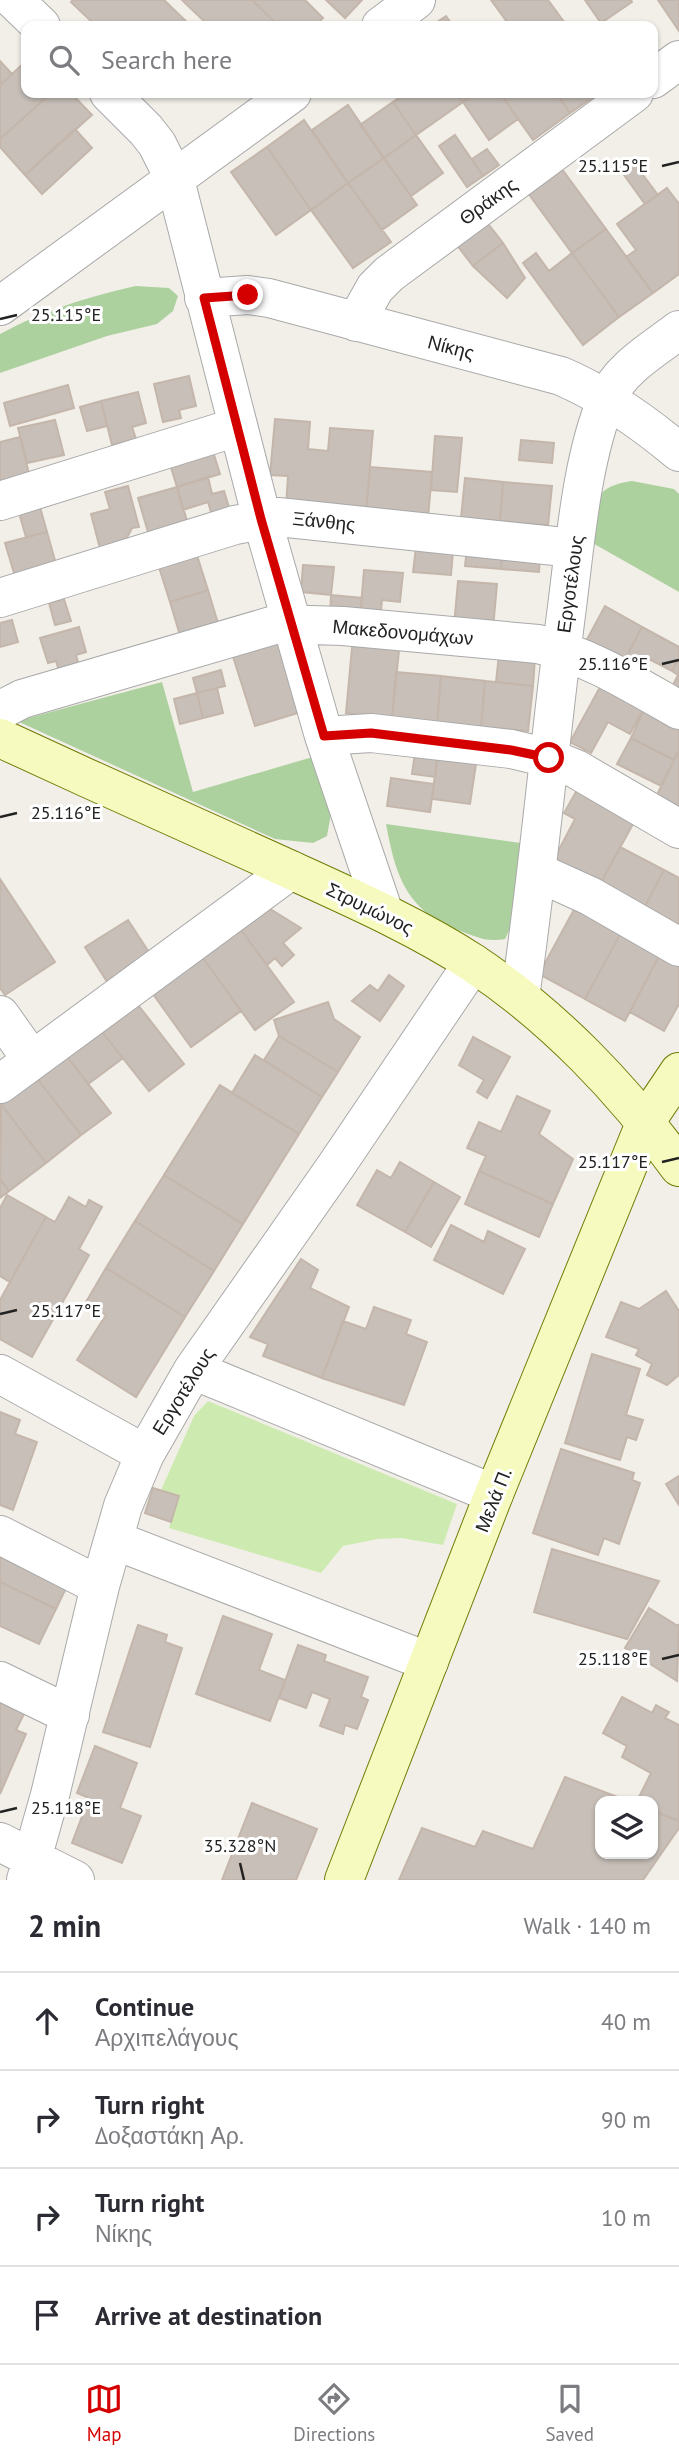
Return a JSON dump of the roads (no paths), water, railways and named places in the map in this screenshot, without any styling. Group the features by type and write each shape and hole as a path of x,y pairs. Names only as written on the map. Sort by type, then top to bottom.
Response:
{"street":[{"path":"13,0 36,21"},
{"path":"658,75 679,60"},
{"path":"114,98 157,144 175,180 261,519 324,736 384,913"},
{"path":"0,306 285,98"},
{"name":"Θράκης","path":"356,322 375,288 389,274 627,98"},
{"name":"Νίκης","path":"204,298 248,295 269,298 561,376 631,413 679,452"},
{"name":"Εργοτέλους","path":"520,997 574,548 591,453 607,399 621,377 679,330"},
{"path":"0,501 237,427"},
{"name":"Ξάνθης","path":"0,598 261,519 289,517 574,548"},
{"name":"Μακεδονομάχων","path":"1,735 3,709 22,699 278,624 343,626 530,643 561,650 593,662 679,710"},
{"path":"324,736 371,733 511,750 549,758 576,769 679,829"},
{"name":"Στρυμώνος","path":"1,735 384,913 473,963 520,997 575,1048 646,1121 679,1167"},
{"path":"0,1084 291,870"},
{"path":"537,872 590,896 679,947"},
{"name":"Εργοτέλους","path":"19,1860 70,1715 100,1586 123,1506 145,1454 193,1370 473,963"},
{"path":"0,1015 32,1060"},
{"name":"Μελά Π.","path":"344,1880 494,1494 646,1121 679,1072"},
{"path":"193,1370 494,1494"},
{"path":"0,1374 145,1454"},
{"path":"0,1535 100,1586"},
{"path":"114,1540 429,1662"},
{"path":"0,1681 70,1715"},
{"path":"19,1860 75,1880"}]}
